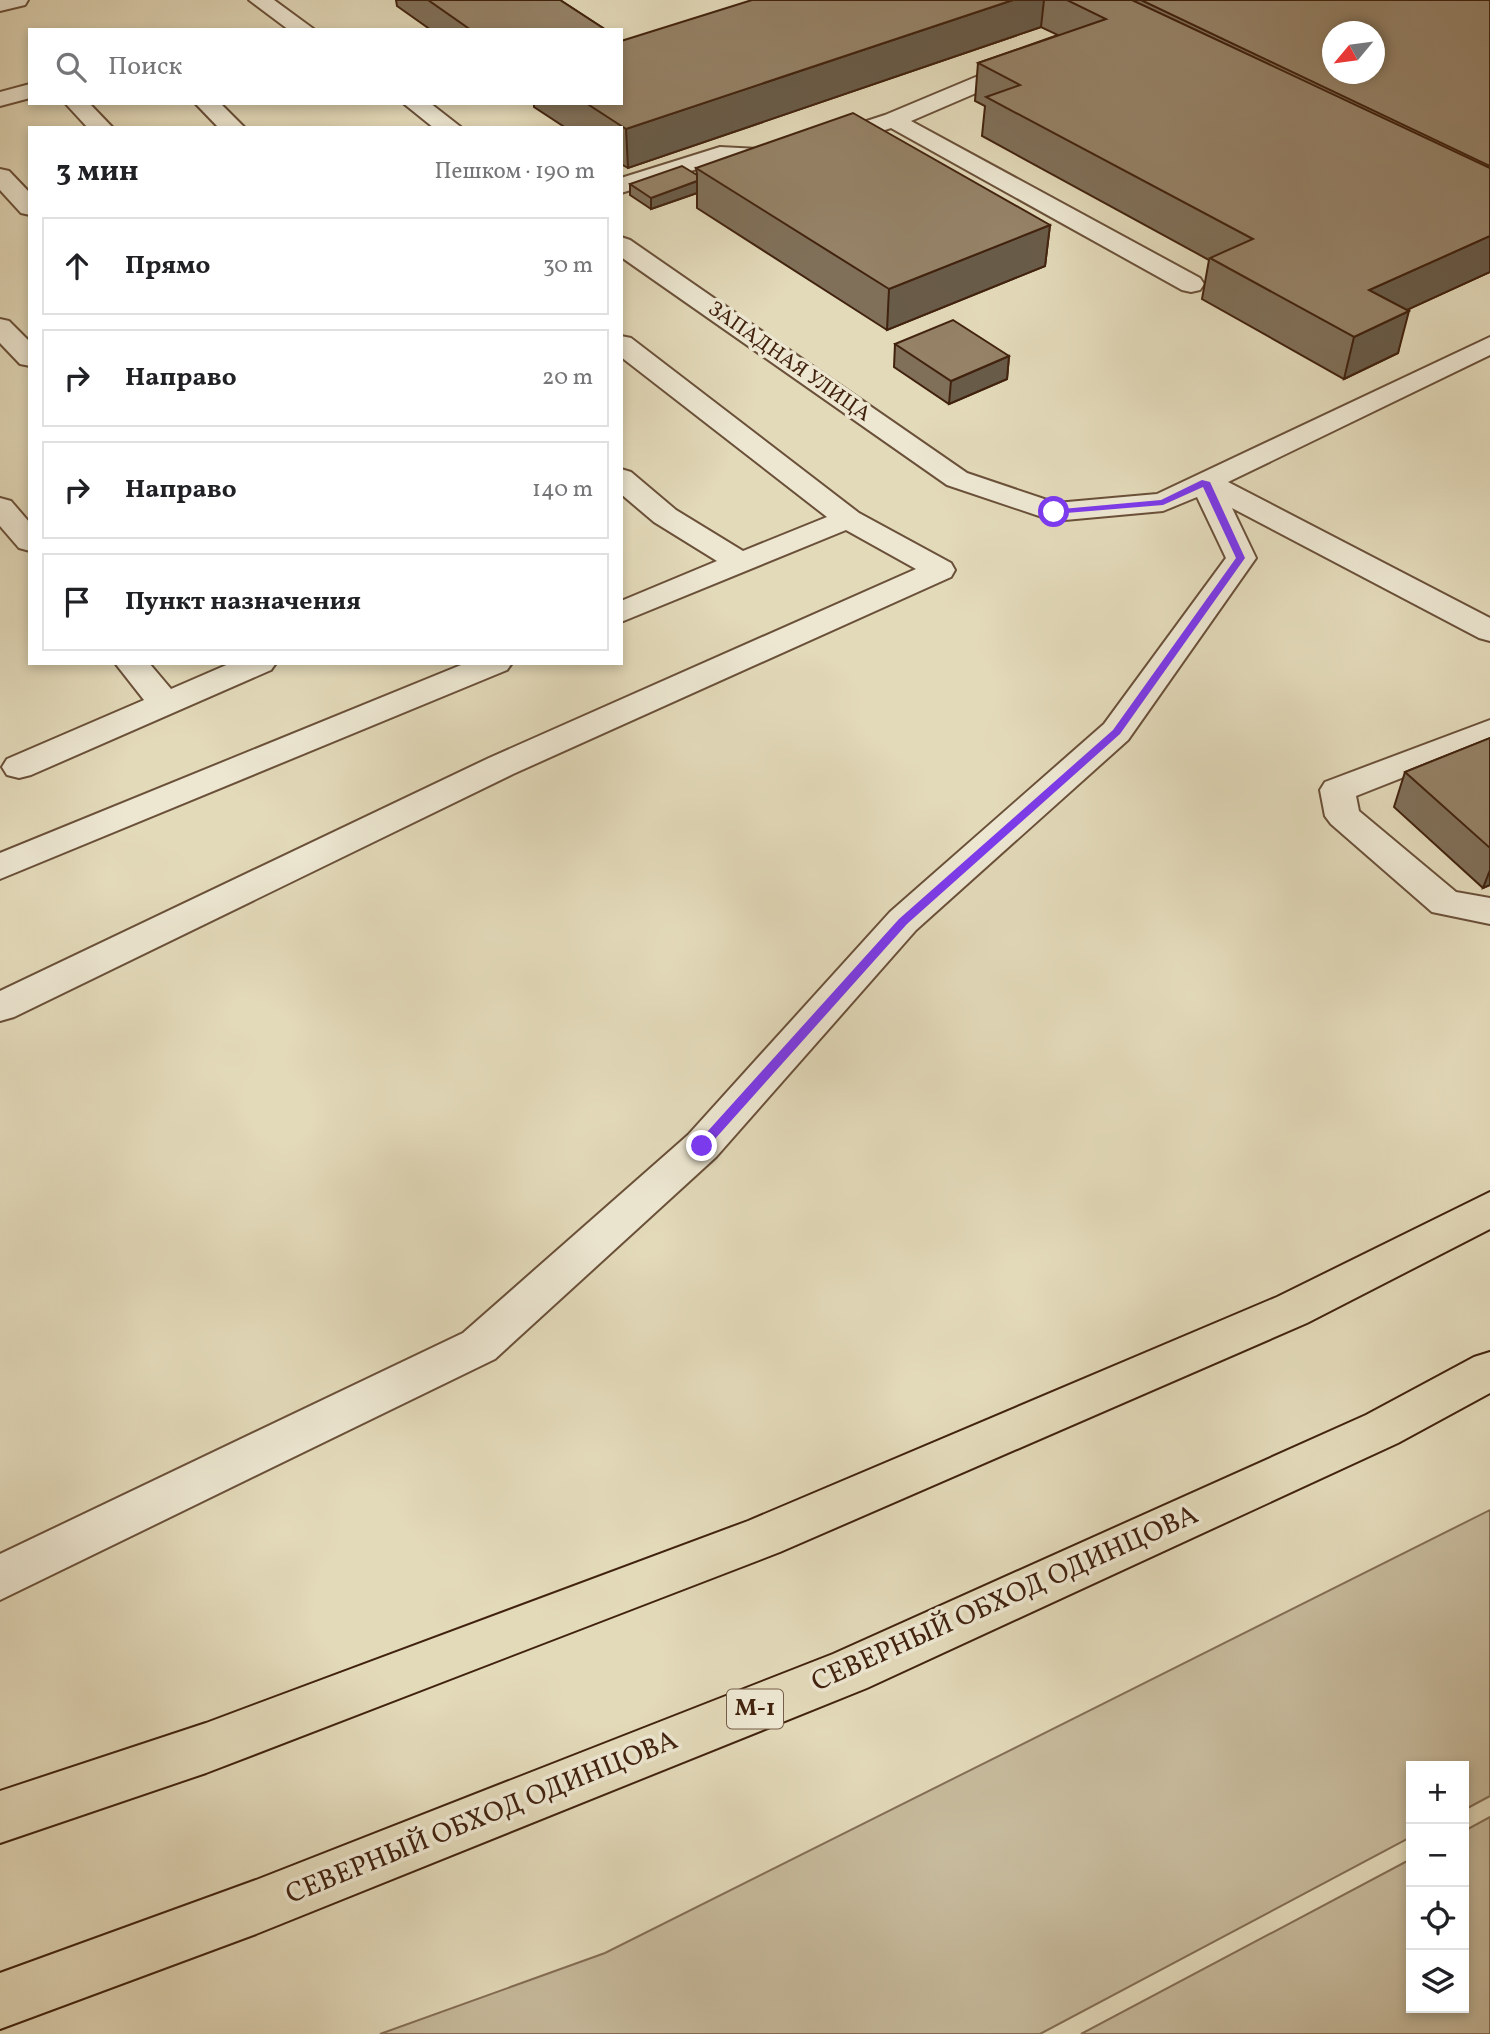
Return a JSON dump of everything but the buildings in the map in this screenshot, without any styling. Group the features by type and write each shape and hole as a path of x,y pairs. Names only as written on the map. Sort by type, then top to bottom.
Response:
{"highway":[{"path":"0,1817 206,1748 763,1537 1292,1310 1490,1209"},
{"name":"СЕВЕРНЫЙ ОБХОД ОДИНЦОВА","path":"0,2001 256,1907 849,1671 1382,1429 1490,1371"}],"street":[{"path":"0,5 17,0"},
{"path":"260,0 301,28"},
{"path":"623,185 720,154 780,157 893,120 1049,53"},
{"path":"0,99 28,92"},
{"path":"78,105 99,126"},
{"path":"208,105 231,126"},
{"path":"417,105 447,126"},
{"path":"893,120 1191,284"},
{"path":"0,176 28,206"},
{"name":"ЗАПАДНАЯ УЛИЦА","path":"623,246 957,479 1054,512 1163,502 1490,345"},
{"path":"0,327 23,364"},
{"path":"0,1007 501,766 940,569 848,519 623,346"},
{"path":"623,480 664,516 741,563"},
{"path":"1205,482 1490,631"},
{"path":"0,1578 479,1346 692,1155 903,921 1116,732 1241,558 1205,482"},
{"path":"0,507 28,540"},
{"path":"623,611 848,519"},
{"path":"133,665 165,704"},
{"path":"6,761 165,704 255,665"},
{"path":"0,867 491,665"},
{"path":"1490,731 1337,790 1343,817 1446,903 1490,911"}],"shaded area":[{"path":"1490,1510 1490,1796 1469,1807 1469,1761 1406,1761 1406,1840 1040,2034 380,2034 605,1953"},
{"path":"1490,1817 1490,2034 1081,2034 1406,1862 1406,2013 1469,2013 1469,1828"}],"route":[{"path":"702,1146 903,921 1116,732 1241,558 1205,482 1163,502 1054,512"}]}
